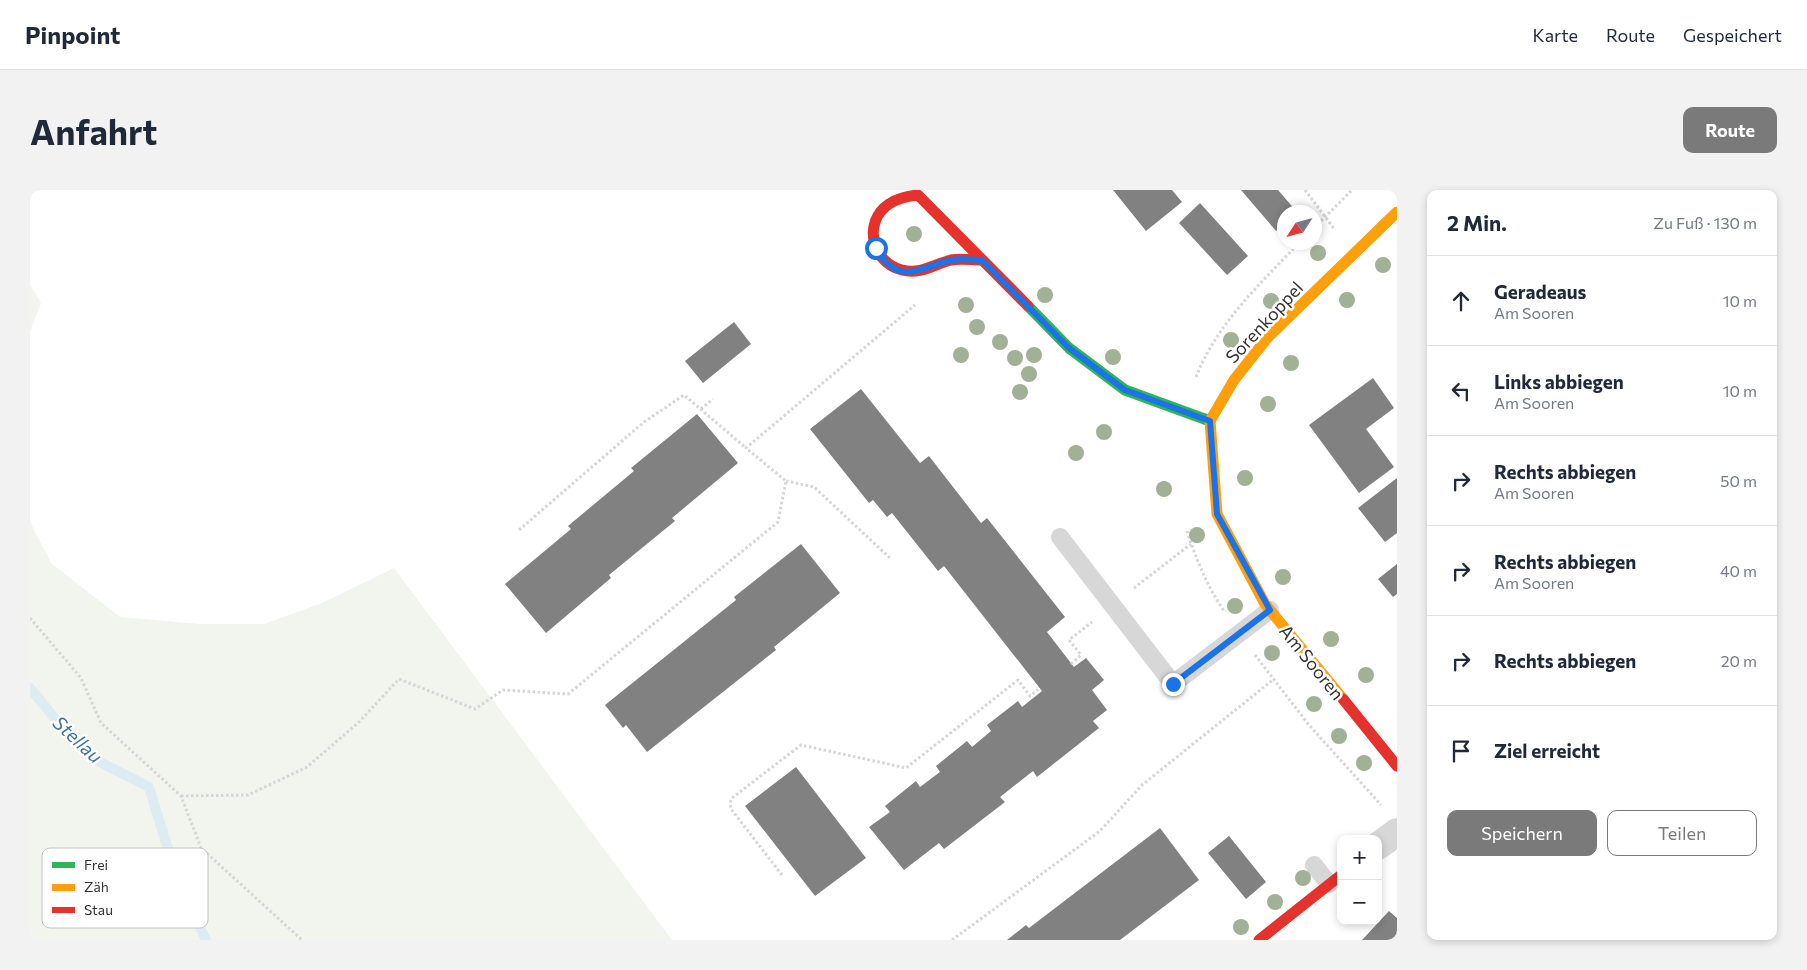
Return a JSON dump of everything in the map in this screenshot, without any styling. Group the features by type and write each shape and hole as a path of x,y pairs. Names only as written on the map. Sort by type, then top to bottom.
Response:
{"street":[{"path":"982,260 953,260 915,272 897,270 881,258 873,238 873,225 882,209 896,198 906,195 918,195 1069,348 1125,390 1210,421"},
{"name":"Sorenkoppel","path":"1210,421 1234,380 1268,338 1397,212"},
{"name":"Am Sooren","path":"1210,421 1217,514 1270,610 1397,766"},
{"path":"1382,843 1397,832"},
{"path":"1259,940 1335,879"}],"lane":[{"path":"1060,537 1173,684 1270,610"},
{"path":"1314,866 1335,879"}],"path":[{"path":"1305,190 1353,254"},
{"path":"1322,221 1352,190"},
{"path":"746,448 924,296 924,270"},
{"path":"519,530 644,422 684,395 786,481 814,487 891,559"},
{"path":"701,409 713,399"},
{"path":"181,796 248,795 306,767 358,723 399,679 475,710 503,690 568,694 778,522 786,481"},
{"path":"30,618 81,678 101,723 181,796 201,848"},
{"path":"952,940 1100,831 1142,786 1274,679"},
{"path":"782,876 731,809 730,803 732,798 801,745 906,768 1018,680 1030,696 1040,688"},
{"path":"208,854 302,940"}],"shaded area":[{"path":"30,285 41,303 30,332"},
{"path":"30,522 51,563 120,617 199,624 264,624 322,603 394,568 672,940 30,940"}],"building":[{"path":"1113,190 1172,190 1182,202 1146,231"},
{"path":"1241,190 1278,190 1291,205 1277,205 1276,231"},
{"path":"1200,203 1248,256 1227,275 1179,223"},
{"path":"734,322 751,344 703,383 685,361"},
{"path":"1373,378 1394,408 1366,429 1394,467 1359,493 1309,425"},
{"path":"861,389 920,463 929,456 981,523 987,518 1065,617 1047,632 1074,667 1086,658 1104,680 1092,690 1107,710 1093,721 1099,728 1037,777 1033,771 1000,797 1005,802 944,849 939,843 904,870 869,827 890,812 885,806 916,781 920,787 940,772 936,766 967,741 972,747 991,731 987,725 1018,701 1022,707 1042,691 944,566 938,571 892,513 887,517 873,500 869,503 810,429"},
{"path":"697,414 738,463 672,518 675,521 609,575 611,578 546,633 505,584 571,529 568,526 634,471 631,468"},
{"path":"1397,478 1397,533 1385,542 1358,508"},
{"path":"801,544 840,593 774,647 776,650 647,752 626,725 623,728 605,705 736,600 734,597"},
{"path":"1397,564 1397,594 1393,597 1378,579"},
{"path":"796,767 866,858 815,896 745,806"},
{"path":"1160,828 1199,880 1120,940 1007,940 1026,925 1029,928"},
{"path":"1229,836 1266,882 1246,899 1208,853"},
{"path":"1389,911 1397,918 1397,940 1362,940 1376,925 1382,925 1382,919"}],"waterway":[{"name":"Stellau","path":"30,688 65,731 96,760 149,787 168,848"},
{"name":"Stellau","path":"200,928 206,940"}],"traffic: fast":[{"path":"1028,306 1069,348 1125,390 1210,421"}],"traffic: slow":[{"path":"1210,421 1234,380 1268,337 1397,212"},
{"path":"1210,421 1217,514 1265,604 1343,699"}],"traffic: jam":[{"path":"982,260 955,259 921,270 902,270 892,266 878,251 874,241 875,221 881,212 892,202 918,195 1028,306"},
{"path":"1343,699 1397,766"},
{"path":"1259,940 1337,878"}],"route":[{"path":"876,248 881,258 889,265 897,270 906,272 924,270 953,260 982,260 1069,348 1125,390 1210,421 1217,514 1270,610 1173,684"}]}
